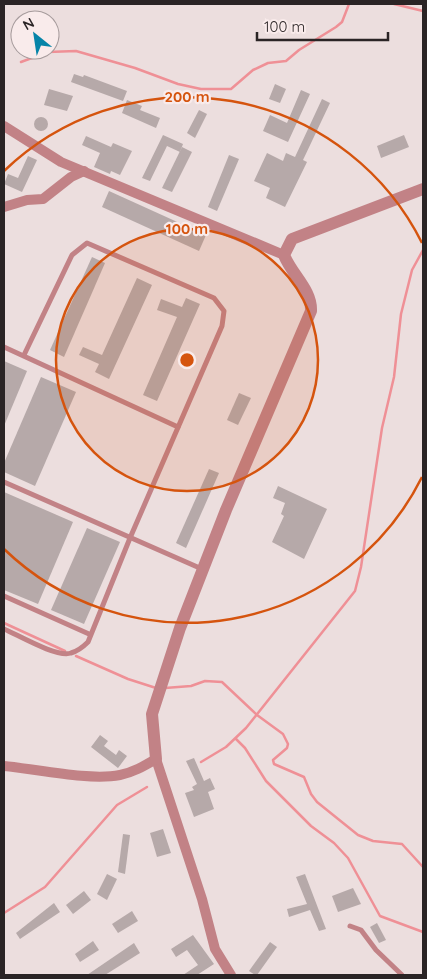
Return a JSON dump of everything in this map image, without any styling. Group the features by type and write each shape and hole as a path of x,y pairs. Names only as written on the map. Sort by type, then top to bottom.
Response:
{"street":[{"path":"4,126 61,162 284,255 289,267 312,301 311,311 202,569 180,628 152,714 156,759 202,898 215,949 231,975"},
{"path":"4,207 26,200 43,200 71,177 84,171"},
{"path":"284,255 292,239 423,189"},
{"path":"4,766 95,776 118,775 135,771 156,759"}],"lane":[{"path":"4,629 59,653 70,654 88,642 89,634 222,326 224,311 219,302 214,298 87,243 72,255 24,355"},
{"path":"4,347 178,427"},
{"path":"4,482 202,569"},
{"path":"4,596 89,634"},
{"path":"350,926 360,930 376,950 402,975"}],"building":[{"path":"74,74 83,77 84,75 127,91 123,101 71,82"},
{"path":"275,84 286,89 280,103 269,99"},
{"path":"49,89 73,96 67,111 44,105"},
{"path":"301,90 310,94 288,142 263,131 270,115 287,123"},
{"path":"322,99 330,103 303,160 307,162 285,207 266,198 270,188 254,181 267,153 283,161 286,153 295,157"},
{"path":"127,100 142,106 140,110 160,118 156,128 122,113"},
{"path":"199,110 207,114 195,138 187,133"},
{"path":"41,117 46,119 48,124 46,129 41,131 36,129 34,124 36,119"},
{"path":"163,135 183,144 180,152 167,146 150,181 142,178"},
{"path":"404,135 409,147 381,158 377,146"},
{"path":"86,136 111,147 113,143 132,151 120,175 111,171 110,174 94,167 100,153 82,145"},
{"path":"182,147 192,152 172,192 162,188"},
{"path":"229,155 239,159 217,211 208,207"},
{"path":"28,156 37,160 22,192 4,184 8,174 18,178"},
{"path":"109,191 206,235 199,251 102,207"},
{"path":"92,257 105,263 64,357 50,350"},
{"path":"137,278 152,285 109,379 95,372 99,364 79,355 83,347 102,355"},
{"path":"186,298 200,304 157,401 143,395 177,317 157,310 161,299 182,307"},
{"path":"4,361 27,371 4,426"},
{"path":"41,377 76,392 35,486 4,472 4,463"},
{"path":"239,393 251,398 238,425 227,420"},
{"path":"209,469 219,473 186,548 176,543"},
{"path":"278,486 327,509 304,559 272,542 284,516 281,514 285,503 273,498"},
{"path":"4,492 73,522 38,604 4,590"},
{"path":"87,528 120,542 84,624 51,610"},
{"path":"100,735 108,741 104,746 116,755 119,750 127,756 118,768 91,747"},
{"path":"194,758 204,781 210,778 215,789 208,792 214,809 194,817 185,793 194,790 192,787 197,784 186,761"},
{"path":"163,829 171,853 157,857 150,833"},
{"path":"123,834 130,835 125,874 118,872"},
{"path":"107,874 117,879 107,900 97,894"},
{"path":"305,874 326,929 319,931 310,910 289,917 287,909 307,904 296,877"},
{"path":"353,888 361,904 338,912 332,896"},
{"path":"84,891 91,900 73,914 66,905"},
{"path":"54,903 60,912 20,939 16,933"},
{"path":"132,911 138,921 118,933 112,924"},
{"path":"377,923 386,940 379,943 370,927"},
{"path":"193,935 214,964 197,975 183,975 198,965 187,950 176,957 171,949"},
{"path":"93,941 99,950 80,962 75,954"},
{"path":"270,942 277,947 257,975 255,975 249,971"},
{"path":"134,943 140,953 105,975 87,975"}],"waterway":[{"path":"21,62 48,52 76,51 135,68 178,84 201,89 231,89 253,70 268,63 286,61 299,50 336,27 342,22 349,4"},
{"path":"394,4 423,11"},
{"path":"201,762 226,747 246,728 355,591 361,567 382,428 394,377 401,314 412,270 423,250"},
{"path":"4,623 65,651"},
{"path":"76,656 128,679 156,688"},
{"path":"165,688 191,686 205,681 222,682 257,715 283,734 288,744 287,748 273,760 274,764 304,777 311,794 317,802 358,835 373,841 402,844 423,867"},
{"path":"236,739 245,748 266,781 311,826 334,843 348,858 380,916 423,932"},
{"path":"4,913 45,887 117,805 147,787"}]}
